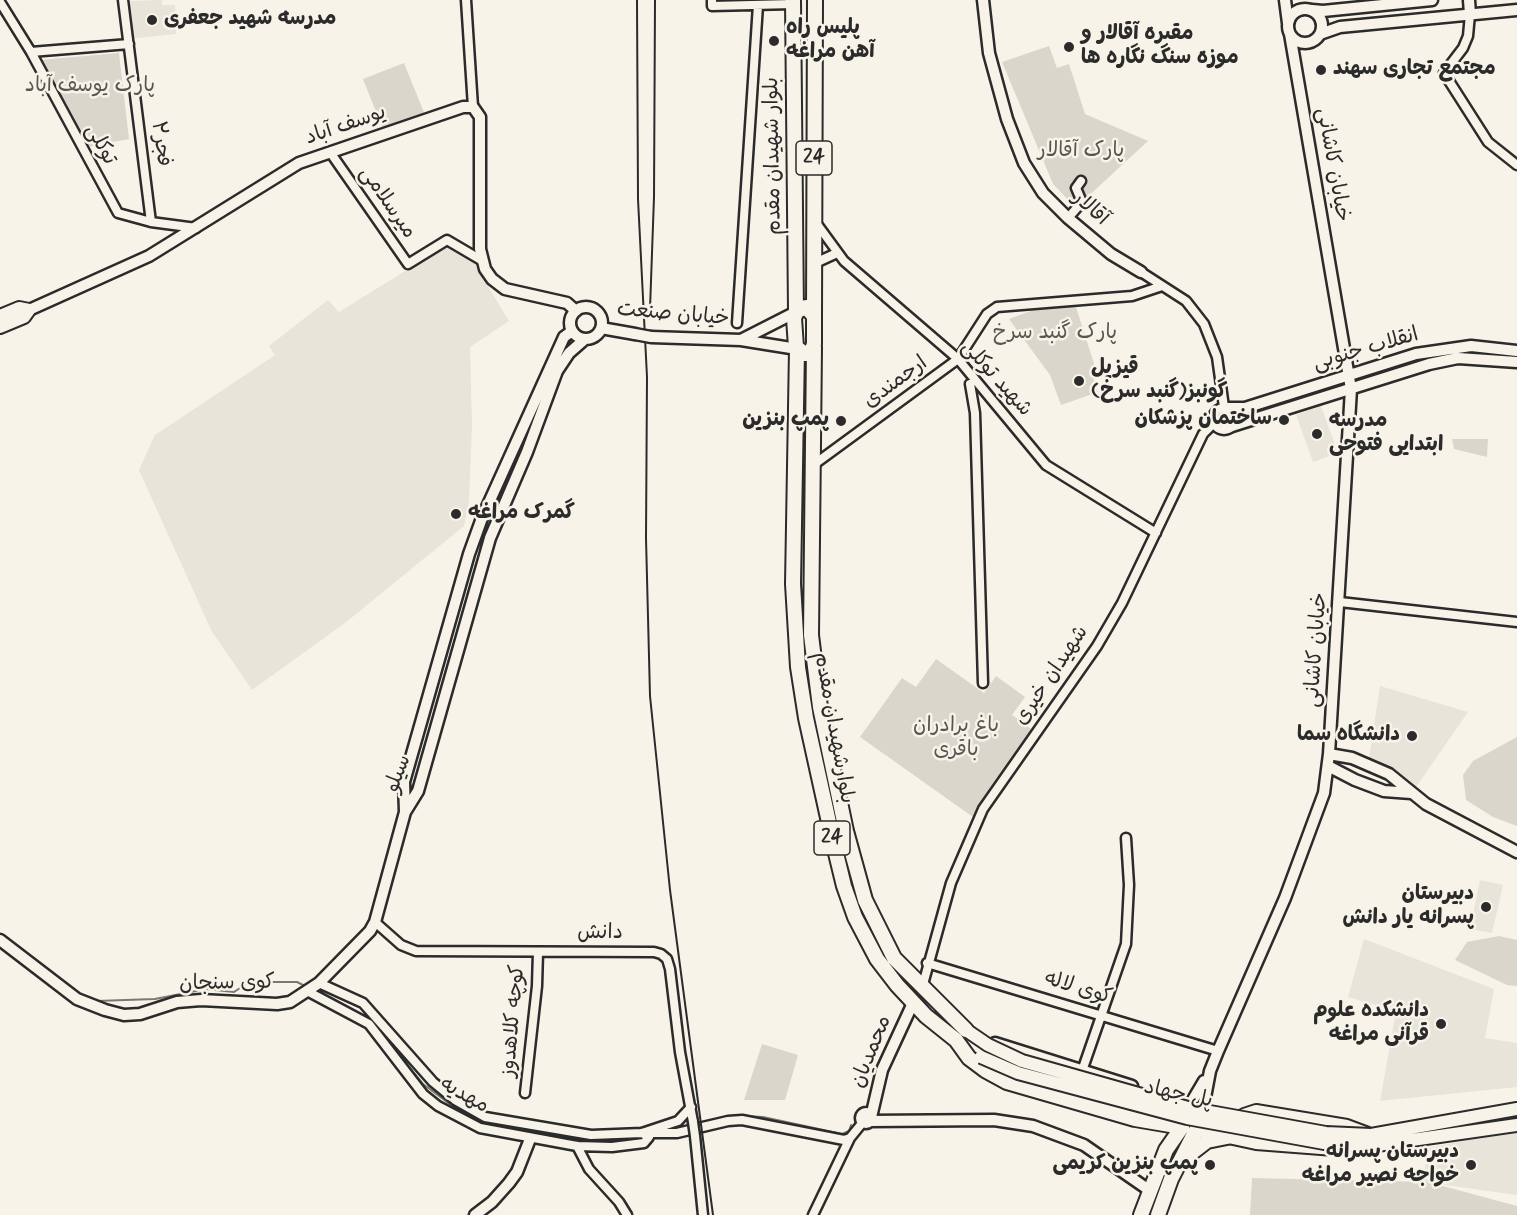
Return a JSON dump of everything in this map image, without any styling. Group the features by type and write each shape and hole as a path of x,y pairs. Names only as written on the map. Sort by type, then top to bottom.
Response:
{"main road":[{"name":"بلوار شهیدان مقدم","path":"814,316 815,0"},
{"name":"بلوار شهیدان مقدم","path":"793,2 796,312"},
{"path":"0,316 19,308 29,310 24,317 0,327"},
{"path":"796,312 806,308 814,316"},
{"name":"24","path":"796,312 795,343 797,349"},
{"name":"24","path":"814,316 814,347"},
{"path":"797,349 808,353 814,347"},
{"name":"بلوارشهیدان مقدم","path":"814,347 810,633 822,717 846,831 865,900 894,958 961,1035 969,1058 1007,1082 1150,1123 1189,1129"},
{"name":"بلوارشهیدان مقدم","path":"797,349 793,584 803,701 844,886 855,917 877,959 913,1003 961,1035"},
{"name":"پل جهاد","path":"961,1035 1022,1061 1125,1088 1188,1108 1372,1140"},
{"name":"پل جهاد","path":"961,1035 981,1057 1018,1073 1187,1118 1324,1143 1372,1140"},
{"path":"1115,1113 1129,1102 1125,1088"},
{"path":"1158,1215 1189,1129 1187,1107 1197,1105"},
{"path":"1189,1129 1256,1143 1348,1150 1372,1140 1517,1109"},
{"path":"1256,1143 1244,1138 1240,1127 1245,1116 1256,1111 1347,1126 1372,1140 1466,1135 1517,1125"},
{"path":"1150,1123 1162,1135 1160,1165"},
{"path":"1141,1215 1166,1150 1189,1129"},
{"path":"1176,1168 1207,1141 1227,1137"},
{"path":"1166,1150 1172,1148 1179,1150 1176,1168"}],"street":[{"name":"فجر۲","path":"123,0 151,222"},
{"path":"466,0 473,107 480,117 481,260 492,279 505,289 567,303 576,311"},
{"path":"712,0 712,6 793,2"},
{"name":"آقالار","path":"983,0 989,53 1007,119 1024,163 1043,193 1068,218 1111,254 1196,310 1217,357 1226,408"},
{"name":"خیابان کاشانی","path":"1197,1105 1218,1051 1285,898 1324,793 1329,754 1340,602 1351,389 1285,0"},
{"path":"1432,0 1323,11 1300,9 1294,12 1289,28 1297,41 1307,43 1320,34 1340,27 1517,9"},
{"path":"1469,0 1468,36 1463,48 1444,73 1488,142 1517,165"},
{"name":"توکلی","path":"0,2 31,52 118,213 151,222 196,228"},
{"path":"737,323 758,5"},
{"path":"1312,10 1321,17 1320,34"},
{"path":"31,52 129,44"},
{"name":"یوسف آباد","path":"29,310 149,256 276,175 299,163 463,107 473,107"},
{"name":"میرسلامی","path":"330,152 408,264 447,240 481,260"},
{"path":"1068,218 1082,202 1076,188 1081,181"},
{"name":"شهید توکلی","path":"813,219 837,253 958,359 1046,465 1156,533"},
{"path":"813,264 837,253"},
{"name":"ارجمندی","path":"812,462 816,463 958,359 987,314 998,307 1132,296 1162,286"},
{"path":"585,307 596,310 602,319 601,328 594,337 585,339 572,332 570,322 576,311 585,307"},
{"name":"خیابان صنعت","path":"741,340 796,312"},
{"name":"خیابان صنعت","path":"601,328 651,337 741,340 797,349"},
{"name":"سیلو","path":"405,812 418,791 482,561 494,527 527,452 543,395 564,338 572,332"},
{"name":"سیلو","path":"405,812 404,782 469,554 482,518 543,395 569,353 585,339"},
{"name":"انقلاب جنوبی","path":"1226,408 1245,408 1401,357 1471,346 1517,351"},
{"path":"1401,357 1398,363 1404,370"},
{"name":"انقلاب جنوبی","path":"1232,426 1404,370 1458,358 1517,362"},
{"path":"970,384 975,413 983,683"},
{"path":"1226,408 1235,416 1232,426 1222,429 1214,423 1215,412 1226,408"},
{"name":"شهیدان خیری","path":"921,989 951,883 983,809 1096,646 1122,603 1203,434 1214,423"},
{"path":"482,518 494,527"},
{"path":"1340,602 1517,622"},
{"path":"1329,754 1352,758 1389,774 1411,793 1517,852"},
{"path":"1328,766 1355,780 1384,790 1411,793"},
{"name":"کوی سنجان","path":"0,940 77,999 124,1015 150,1011 177,1002 201,1000 278,1004 296,999 311,988 370,931 375,922 405,812"},
{"path":"1082,1071 1126,944 1129,885 1126,838"},
{"name":"دانش","path":"375,922 400,945 416,951 654,952 667,959 691,1107 703,1215"},
{"name":"کوچه کلاهدوز","path":"525,1093 537,986 538,952"},
{"name":"کوی لاله","path":"927,963 1218,1051"},
{"path":"311,988 363,1003 433,1082 455,1100 485,1117 591,1135 677,1133 728,1120 742,1120 782,1126 830,1139 849,1138"},
{"name":"مهدیه","path":"311,988 369,1024 423,1094 438,1106 480,1128 577,1146 644,1143 648,1139 645,1133"},
{"name":"محمدیان","path":"867,1119 882,1070 913,1003"},
{"name":"24","path":"961,1035 1082,1071 1125,1088 1197,1105"},
{"path":"645,1133 678,1121 691,1107"},
{"path":"813,1215 849,1138 867,1119 994,1120 1033,1126 1084,1145 1149,1190"},
{"path":"475,1215 492,1202 517,1172 530,1139 532,1126"},
{"path":"577,1146 589,1169 619,1202 627,1215"}],"shaded area":[{"name":"مدرسه شهید جعفری","path":"162,0 162,5 175,5 176,34 129,39 126,1"},
{"path":"447,245 471,258 509,321 470,347 472,425 469,502 464,526 345,623 252,690 211,630 139,470 155,435 275,355 269,346 328,300 339,312"},
{"name":"مدرسه ابتدایی فتوحی","path":"1321,406 1338,453 1313,462 1296,415"},
{"name":"دانشگاه سما","path":"1380,686 1468,712 1414,790 1369,759"},
{"name":"دبیرستان پسرانه یار دانش","path":"1480,880 1503,885 1492,933 1470,929"},
{"name":"دانشکده علوم قرآنی مراغه","path":"1364,939 1494,989 1485,1038 1517,1043 1517,1087 1380,1101 1396,1011 1348,997"},
{"name":"دبیرستان پسرانه خواجه نصیر مراغه","path":"1517,1130 1517,1195 1423,1182 1428,1148"}],"green space":[{"name":"پارک آقالار","path":"1049,46 1057,68 1069,64 1085,114 1148,141 1082,202 1079,211 1053,184 1002,62"},
{"name":"پارک یوسف آباد","path":"119,53 129,139 87,147 39,60"},
{"path":"404,63 425,115 384,132 363,79"},
{"name":"پارک گنبد سرخ","path":"1075,304 1097,373 1093,377 1098,392 1061,405 1050,375 1009,319 1047,305"},
{"path":"1452,439 1488,439 1487,457 1454,449"},
{"name":"باغ برادران باقری","path":"936,659 984,693 996,676 1025,697 1012,715 1034,731 973,817 860,737 902,678 916,687"},
{"path":"1517,737 1517,826 1493,817 1466,800 1463,775 1473,761"},
{"path":"1499,936 1517,940 1517,986 1507,985 1455,960 1467,942"},
{"path":"762,1044 798,1055 785,1100 744,1100"},
{"path":"1252,1178 1428,1182 1517,1206 1517,1215 1250,1215"}],"waterway":[{"path":"96,1001 155,999 206,989 234,992 246,984 263,982 297,982 305,986"},
{"path":"331,999 363,1016"},
{"path":"373,1023 423,1084 480,1123 500,1127"},
{"path":"743,1116 763,1117 842,1134 849,1131 851,1125"},
{"path":"543,1136 581,1141 633,1140"}],"railway":[{"path":"637,0 638,199 647,377 646,538 650,696 670,890 713,1215"},
{"path":"650,309 654,197 655,0"}],"place":[{"name":"مدرسه شهید جعفری","path":"152,20"},
{"name":"پلیس راه آهن مراغه","path":"774,41"},
{"name":"مقبره آقالار و موزه سنگ نگاره ها","path":"1069,47"},
{"name":"مجتمع تجاری سهند","path":"1321,70"},
{"name":"قیزیل گونبز(گنبد سرخ)","path":"1079,381"},
{"name":"ساختمان پزشکان","path":"1284,420"},
{"name":"پمپ بنزین","path":"841,421"},
{"name":"مدرسه ابتدایی فتوحی","path":"1317,434"},
{"name":"گمرک مراغه","path":"456,514"},
{"name":"دانشگاه سما","path":"1412,736"},
{"name":"دبیرستان پسرانه یار دانش","path":"1486,907"},
{"name":"دانشکده علوم قرآنی مراغه","path":"1441,1024"},
{"name":"پمپ بنزین کریمی","path":"1210,1165"},
{"name":"دبیرستان پسرانه خواجه نصیر مراغه","path":"1471,1165"}]}
